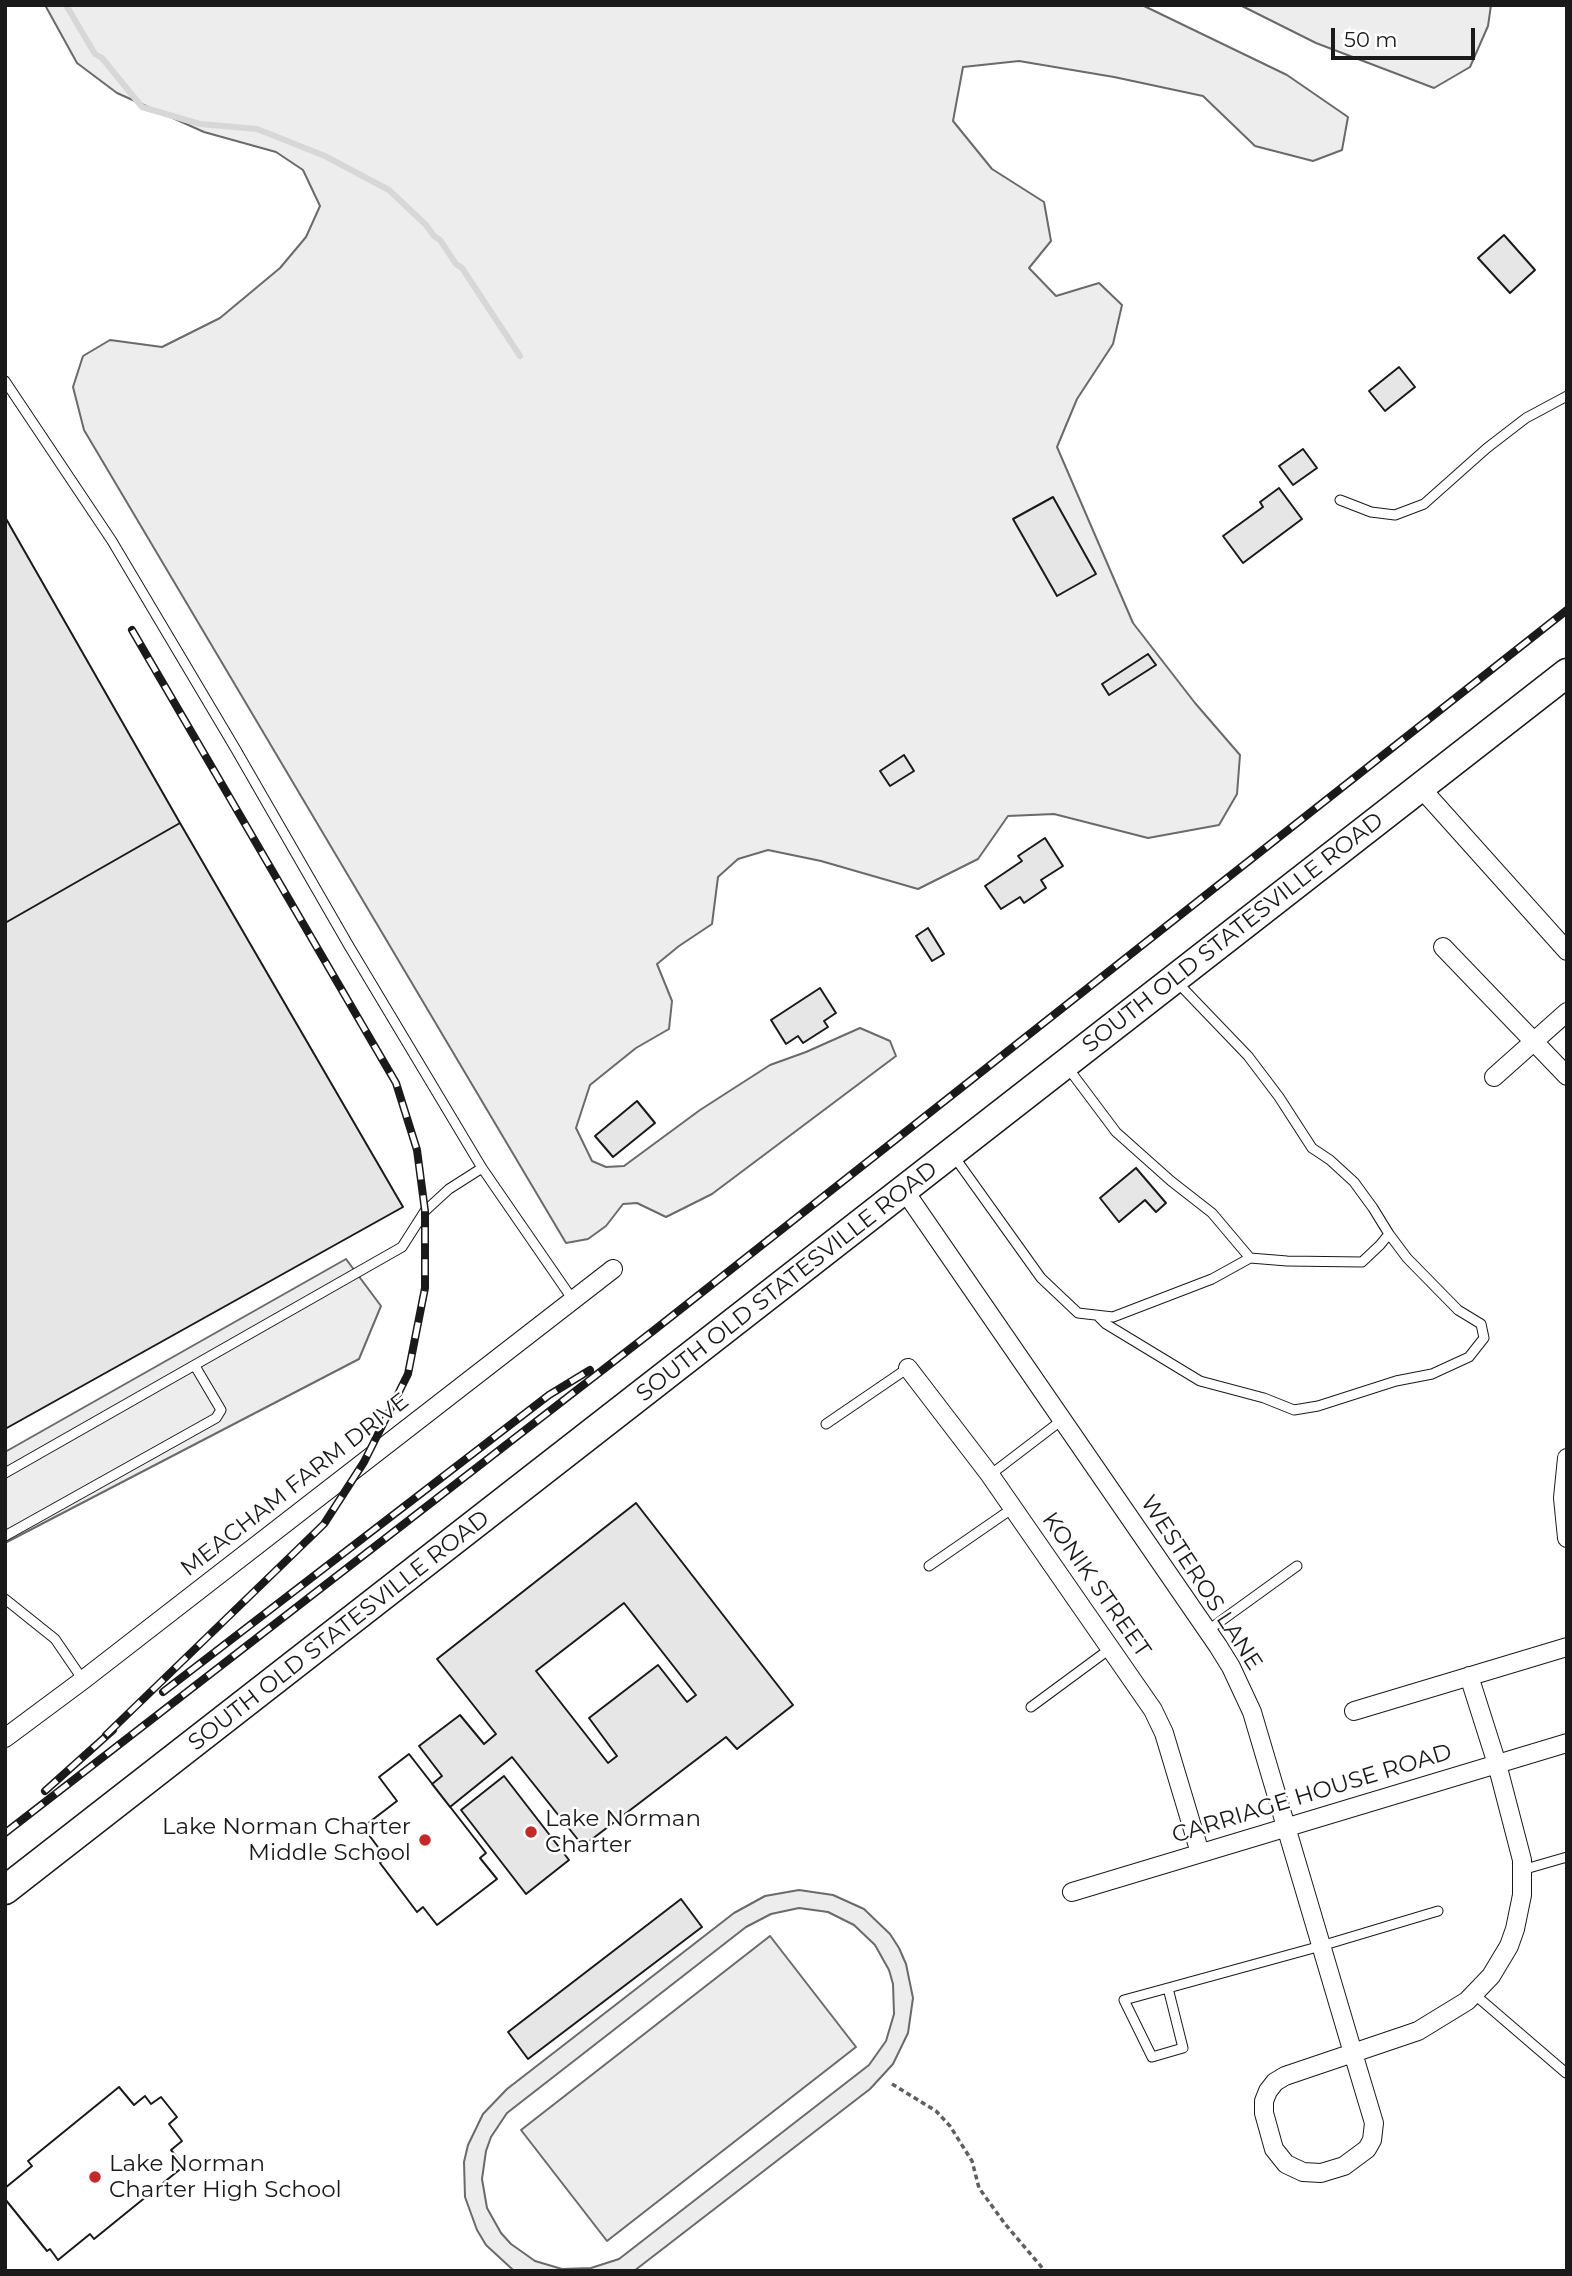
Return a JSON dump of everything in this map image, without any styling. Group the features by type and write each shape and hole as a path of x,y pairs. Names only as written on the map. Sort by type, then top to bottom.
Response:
{"main road":[{"name":"SOUTH OLD STATESVILLE ROAD","path":"5,1890 1567,673"}],"street":[{"path":"1420,788 1567,951"},
{"path":"1443,947 1567,1076"},
{"path":"1494,1077 1567,1012"},
{"name":"WESTEROS LANE","path":"904,1190 1207,1631 1231,1667 1252,1712 1374,2123 1372,2140 1367,2149 1344,2166 1321,2173 1291,2168 1281,2160 1270,2138 1264,2113 1264,2101 1268,2091 1275,2082 1285,2076 1353,2053"},
{"name":"MEACHAM FARM DRIVE","path":"5,1738 613,1269"},
{"name":"KONIK STREET","path":"908,1368 990,1475 1159,1721 1200,1853"},
{"path":"1567,1458 1563,1498 1567,1538"},
{"path":"1354,1711 1567,1647"},
{"path":"1353,2053 1418,2031 1453,2011 1474,1994 1491,1976 1509,1946 1520,1912 1522,1870 1518,1843 1469,1676"},
{"name":"CARRIAGE HOUSE ROAD","path":"1072,1892 1567,1743"}],"lane":[{"path":"5,381 112,541 482,1168 573,1300"},
{"path":"1340,500 1371,512 1395,515 1424,503 1526,418 1567,396"},
{"path":"1097,1315 1107,1324 1200,1381 1264,1398 1294,1410 1318,1406 1396,1381 1432,1374 1469,1357 1484,1338 1482,1324 1458,1310 1407,1258 1354,1182 1331,1160 1312,1148 1248,1056 1175,979"},
{"path":"1065,1065 1116,1132 1212,1213 1250,1258"},
{"path":"952,1153 1041,1278 1079,1313 1113,1317 1175,1295 1250,1258 1362,1262 1389,1234"},
{"path":"5,1473 402,1247 425,1210 449,1189 482,1168"},
{"path":"5,1536 216,1418 221,1410 195,1366"},
{"path":"826,1424 908,1368"},
{"path":"990,1475 1062,1420"},
{"path":"929,1566 1013,1508"},
{"path":"1207,1631 1297,1566"},
{"path":"5,1599 55,1639 83,1680"},
{"path":"1031,1707 1111,1648"},
{"path":"1522,1870 1567,1857"},
{"path":"1168,1988 1183,2048 1152,2057 1124,2000 1438,1911"},
{"path":"1474,1994 1566,2073"}],"path":[{"path":"892,2084 936,2111 950,2126 972,2161 979,2188 1004,2224 1045,2271"}],"shaded area":[{"path":"45,5 1142,5 1287,75 1348,117 1342,150 1313,161 1255,146 1203,96 1019,61 963,67 953,121 992,169 1044,202 1051,241 1029,268 1056,296 1099,283 1122,305 1113,344 1077,399 1057,447 1133,623 1195,703 1240,755 1237,794 1219,825 1148,838 1054,814 1008,816 978,859 918,889 821,861 768,850 738,859 718,877 712,924 657,964 672,1001 669,1029 636,1048 590,1085 576,1128 592,1161 606,1167 624,1166 700,1110 770,1065 860,1028 890,1041 896,1056 712,1194 666,1217 637,1203 623,1204 606,1226 588,1239 566,1243 84,430 73,387 83,356 110,340 162,347 220,318 280,268 306,237 320,206 303,170 276,152 204,132 117,93 77,63"},
{"path":"1240,5 1491,5 1488,26 1470,67 1434,88 1316,43"},
{"path":"346,1259 381,1306 359,1359 5,1543 5,1452"},
{"path":"799,1890 833,1895 864,1909 890,1934 906,1964 913,1998 908,2033 893,2064 870,2089 634,2271 512,2269 486,2245 477,2230 465,2197 464,2162 468,2145 483,2114 507,2089 734,1913 765,1896","holes":["799,1908 828,1912 854,1925 875,1945 889,1970 893,1984 894,2014 886,2041 869,2065 619,2259 591,2268 562,2269 535,2261 511,2244 501,2233 487,2208 482,2179 491,2137 507,2113 746,1927 771,1914"]},
{"path":"770,1936 856,2047 607,2241 521,2130"}],"building":[{"path":"1504,235 1535,270 1510,293 1478,258"},
{"path":"1399,367 1415,387 1385,411 1369,391"},
{"path":"1303,449 1317,468 1293,485 1279,466"},
{"path":"1279,488 1302,519 1243,563 1223,536 1263,507 1260,502"},
{"path":"1053,497 1096,574 1057,596 1013,519"},
{"path":"5,517 180,823 5,923"},
{"path":"1148,654 1156,665 1109,695 1102,684"},
{"path":"904,755 914,771 890,786 880,771"},
{"path":"180,823 403,1207 5,1429 5,923"},
{"path":"1045,838 1063,866 1041,880 1046,888 1024,903 1020,897 1001,909 985,886 1022,861 1018,856"},
{"path":"928,928 944,954 932,961 916,936"},
{"path":"820,988 836,1013 824,1021 828,1027 803,1043 798,1036 786,1044 771,1020"},
{"path":"637,1101 655,1123 613,1157 595,1136"},
{"path":"1136,1168 1166,1203 1156,1212 1145,1200 1119,1222 1100,1198"},
{"path":"636,1503 793,1705 737,1749 726,1737 583,1846 512,1757 450,1807 432,1784 442,1776 419,1746 460,1715 484,1744 496,1734 437,1659","holes":["624,1603 696,1695 687,1702 658,1665 589,1718 617,1756 608,1763 536,1671"]},
{"name":"Lake Norman Charter Middle School","path":"409,1754 486,1853 480,1858 497,1879 437,1925 423,1907 417,1912 380,1863 386,1858 363,1827 397,1801 379,1777"},
{"name":"Lake Norman Charter Middle School","path":"409,1754 486,1853 480,1858 497,1879 437,1925 423,1907 417,1912 380,1863 386,1858 363,1827 397,1801 379,1777"},
{"path":"504,1776 569,1860 526,1894 461,1810"},
{"path":"681,1899 702,1927 528,2059 508,2032"},
{"name":"Lake Norman Charter High School","path":"119,2087 134,2105 145,2096 151,2104 161,2097 177,2117 169,2124 182,2141 171,2150 184,2166 94,2239 90,2234 58,2260 50,2249 47,2251 5,2199 5,2188 32,2166 28,2161"},
{"name":"Lake Norman Charter High School","path":"119,2087 134,2105 145,2096 151,2104 161,2097 177,2117 169,2124 182,2141 171,2150 184,2166 94,2239 90,2234 58,2260 50,2249 47,2251 5,2199 5,2188 32,2166 28,2161"}],"waterway":[{"path":"66,5 95,54 102,58 142,107 200,124 257,129 325,156 389,190 440,240 456,264 462,268 520,356"}],"railway":[{"path":"5,1833 653,1331 1567,610"},
{"path":"106,1735 324,1524 364,1462 408,1374 425,1288 425,1211 417,1150 396,1083 132,630"},
{"path":"163,1692 549,1395 590,1370"},
{"path":"45,1791 113,1730"}],"place":[{"name":"Lake Norman Charter","path":"531,1832"},
{"name":"Lake Norman Charter Middle School","path":"425,1840"},
{"name":"Lake Norman Charter High School","path":"95,2177"}]}
